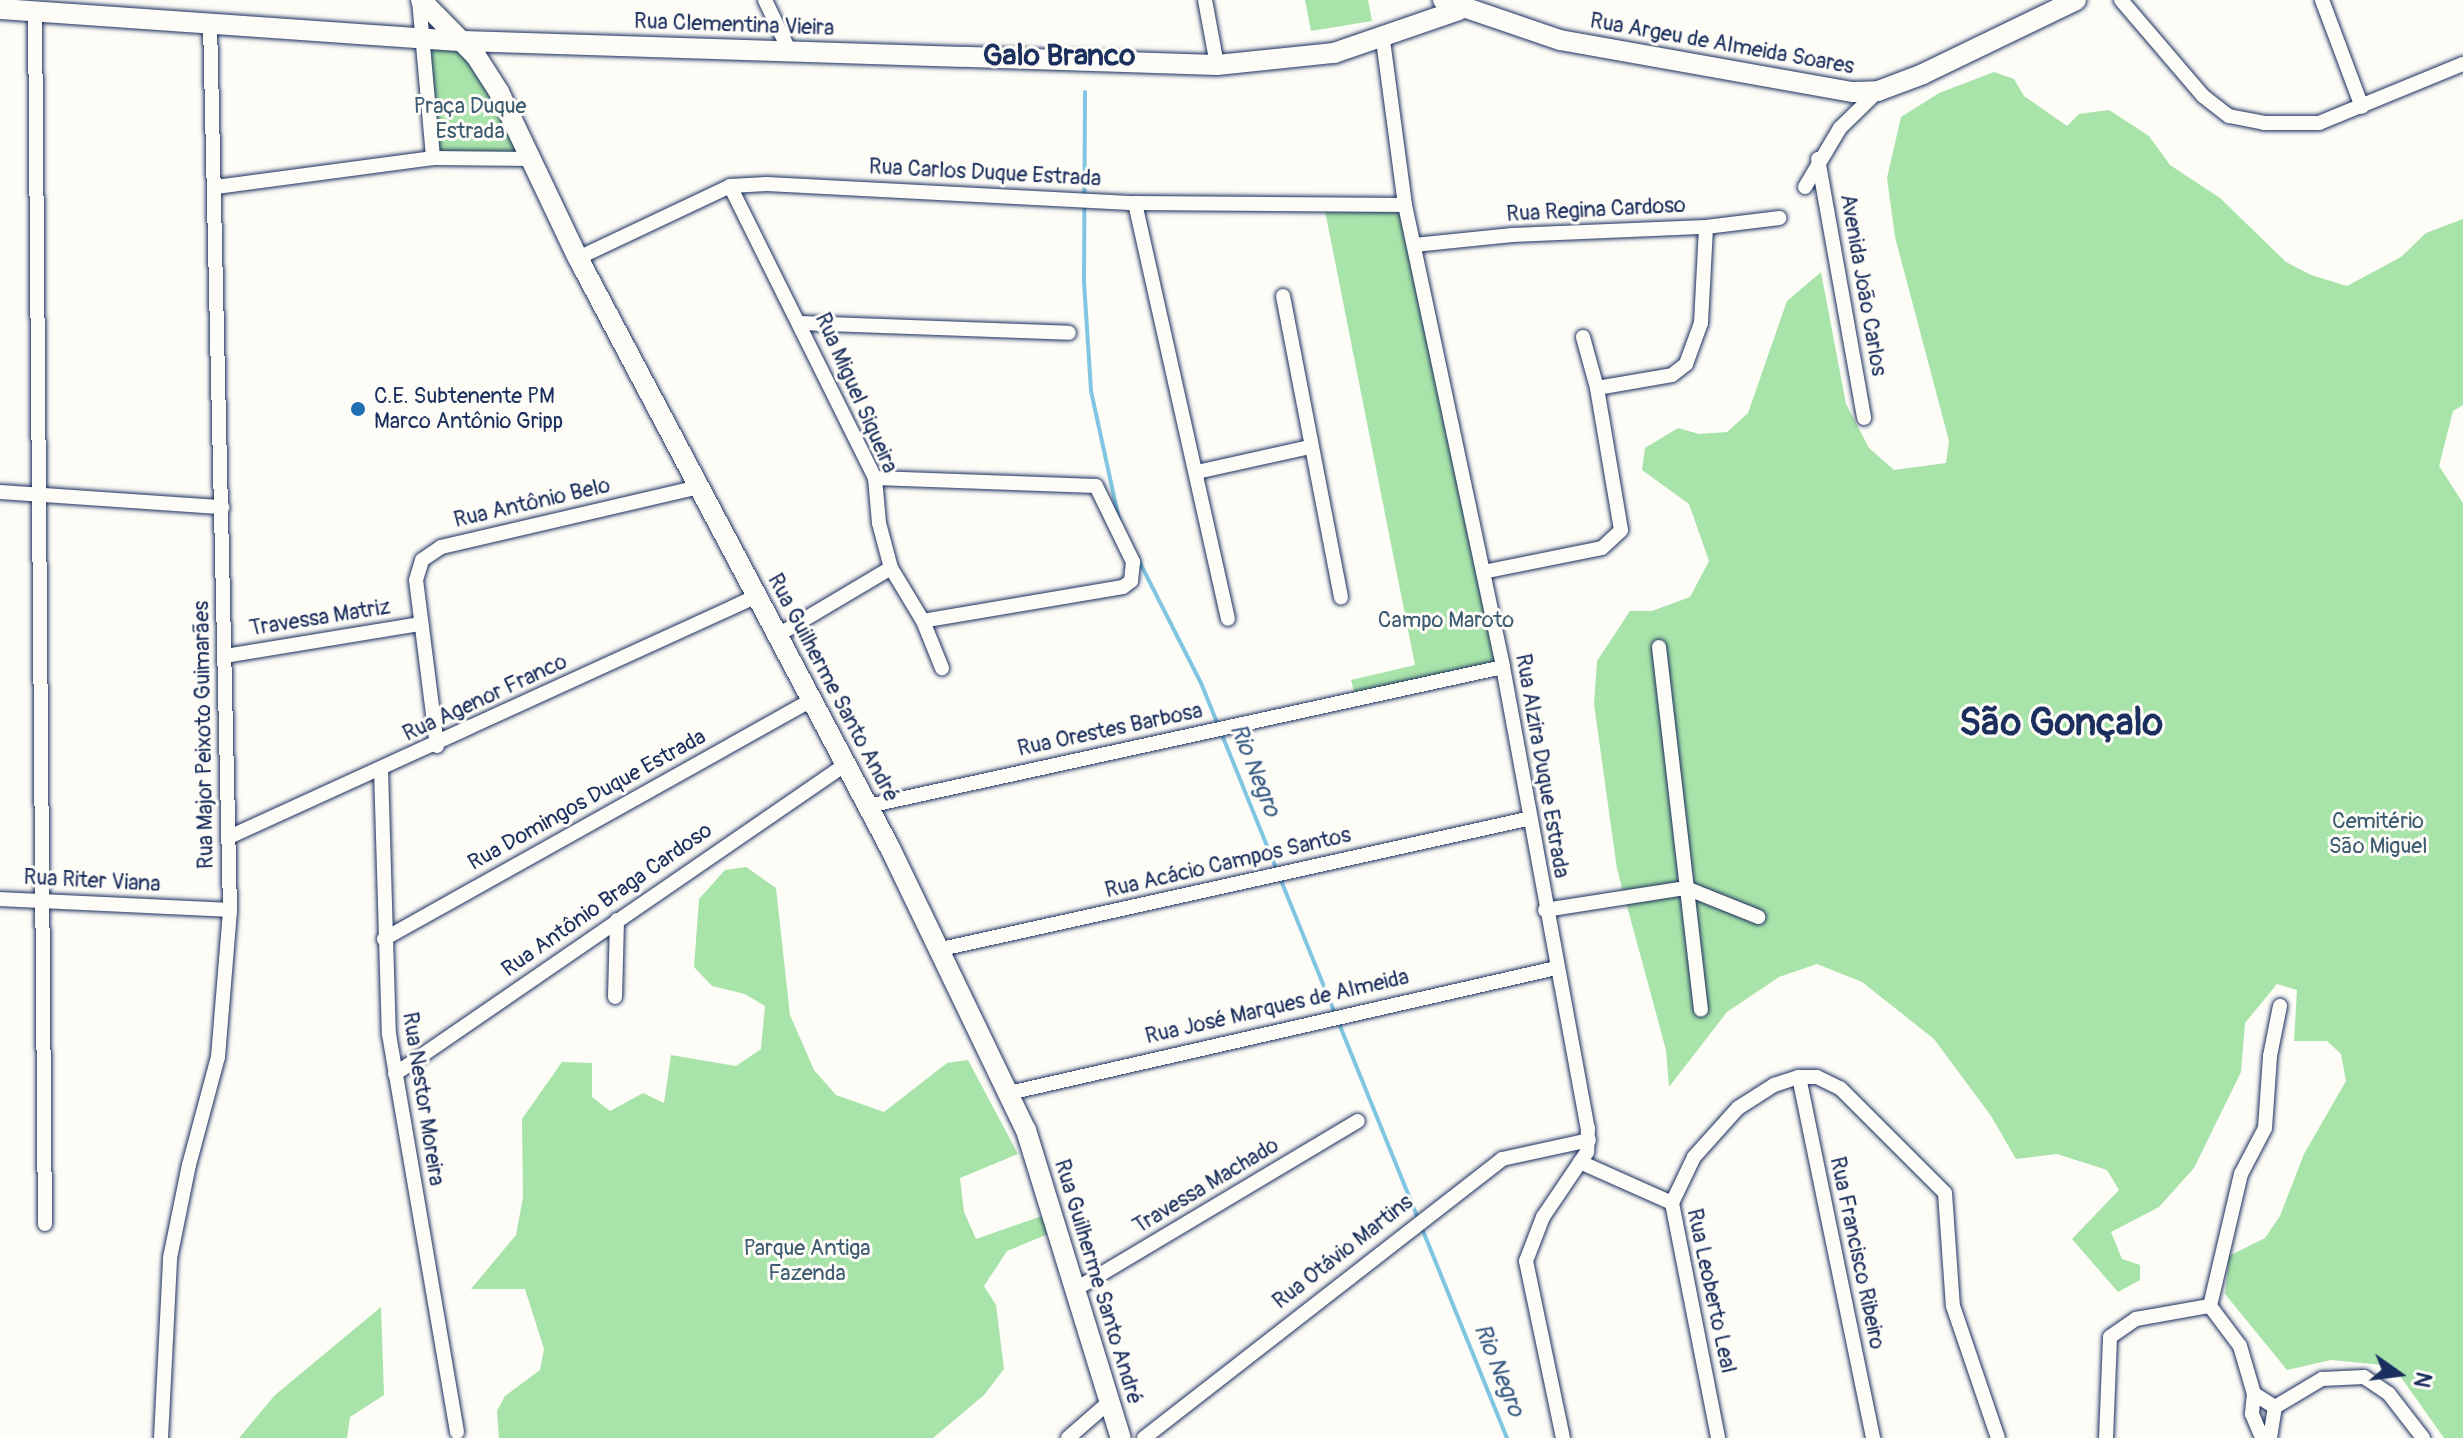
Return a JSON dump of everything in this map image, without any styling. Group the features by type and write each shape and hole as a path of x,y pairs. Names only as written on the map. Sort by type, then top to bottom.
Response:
{"street":[{"path":"420,0 420,38 433,158"},
{"name":"Rua Guilherme Santo André","path":"420,0 463,41 499,92 578,258 868,806 1009,1093 1026,1130 1121,1438"},
{"path":"765,0 788,48"},
{"path":"1205,0 1217,65"},
{"name":"Rua Argeu de Almeida Soares","path":"1451,5 1640,57 1853,92 1878,91 2076,0"},
{"path":"2121,0 2203,96 2229,116 2289,125 2319,123 2463,64"},
{"path":"2322,0 2362,107"},
{"name":"Rua Clementina Vieira","path":"0,9 463,41 788,48 1217,65 1334,53 1383,40 1451,5"},
{"path":"35,12 45,1224"},
{"name":"Rua Major Peixoto Guimarães","path":"161,1438 170,1258 218,1057 230,910 210,25"},
{"name":"Rua Alzira Duque Estrada","path":"1383,40 1405,205 1503,667 1527,819 1589,1140"},
{"path":"1805,187 1818,159 1840,128 1878,91"},
{"path":"216,187 433,158 533,159"},
{"name":"Avenida João Carlos","path":"1818,159 1864,418"},
{"name":"Rua Carlos Duque Estrada","path":"578,258 730,186 1135,203 1405,205"},
{"name":"Rua Miguel Siqueira","path":"730,186 875,478 879,523 891,568 923,621 942,668"},
{"path":"1135,203 1228,619"},
{"name":"Rua Regina Cardoso","path":"1414,245 1512,235 1706,227 1779,218"},
{"path":"1597,388 1682,369 1701,323 1706,227"},
{"path":"1283,296 1341,597"},
{"path":"800,323 1069,333"},
{"path":"1483,572 1602,548 1616,540 1621,520 1597,388 1583,337"},
{"path":"1197,472 1310,447"},
{"path":"875,478 1096,486 1133,562 1131,581 1123,587 923,621"},
{"name":"Rua Antônio Belo","path":"437,746 417,568 441,547 699,487"},
{"path":"0,492 222,507"},
{"path":"778,635 891,568"},
{"name":"Rua Agenor Franco","path":"229,837 437,746 757,596"},
{"name":"Travessa Matriz","path":"225,656 421,624"},
{"path":"1659,647 1701,1010"},
{"name":"Rua Orestes Barbosa","path":"868,806 1503,667"},
{"name":"Rua Domingos Duque Estrada","path":"384,939 812,700"},
{"name":"Rua Antônio Braga Cardoso","path":"395,1074 846,764"},
{"name":"Rua Nestor Moreira","path":"381,769 384,939 395,1074 457,1432"},
{"name":"Rua Acácio Campos Santos","path":"937,950 1527,819"},
{"path":"1545,910 1686,888 1758,917"},
{"name":"Rua Riter Viana","path":"0,899 230,910"},
{"path":"615,997 617,920"},
{"name":"Rua José Marques de Almeida","path":"1009,1093 1343,1013 1556,968"},
{"path":"2210,1306 2241,1174 2265,1128 2280,1006"},
{"path":"1672,1203 1694,1157 1738,1108 1774,1085 1799,1077 1817,1077 1840,1088 1935,1179 1945,1193 1951,1240 1953,1306 1998,1438"},
{"name":"Rua Francisco Ribeiro","path":"1799,1077 1873,1438"},
{"name":"Travessa Machado","path":"1076,1289 1358,1121"},
{"path":"1563,1438 1526,1261 1543,1217 1580,1162 1589,1140"},
{"name":"Rua Otávio Martins","path":"1144,1438 1425,1214 1502,1159 1589,1140"},
{"name":"Rua Leoberto Leal","path":"1580,1162 1672,1203 1718,1438"},
{"path":"2210,1306 2240,1346 2254,1394 2252,1414 2262,1438"},
{"path":"2106,1438 2110,1337 2136,1319 2210,1306"},
{"path":"2275,1407 2322,1379 2364,1377 2389,1394 2423,1438"},
{"path":"2254,1394 2275,1407"},
{"path":"1068,1438 1108,1403"},
{"path":"2270,1438 2275,1407"}],"green space":[{"path":"1305,0 1368,0 1372,21 1311,31"},
{"name":"Praça Duque Estrada","path":"420,38 463,41 533,159 437,158"},
{"name":"Cemitério São Miguel","path":"1994,72 2014,79 2024,96 2067,126 2079,114 2109,110 2149,136 2170,165 2220,198 2286,262 2311,275 2347,286 2401,257 2426,233 2463,219 2463,405 2453,411 2439,466 2463,503 2463,1438 2444,1438 2393,1366 2331,1360 2287,1370 2225,1294 2229,1256 2265,1238 2280,1216 2304,1154 2346,1081 2341,1054 2327,1041 2294,1041 2297,990 2277,984 2245,1023 2241,1072 2194,1168 2159,1207 2111,1232 2122,1259 2140,1265 2140,1280 2118,1292 2072,1239 2119,1190 2107,1170 2057,1154 2016,1159 1991,1116 1934,1039 1862,982 1817,964 1779,977 1727,1012 1669,1087 1666,1050 1617,869 1594,704 1597,661 1630,611 1652,611 1690,597 1709,561 1689,504 1642,470 1645,448 1678,428 1699,434 1727,432 1748,413 1787,301 1821,272 1846,404 1869,448 1894,470 1946,463 1949,441 1895,237 1887,178 1901,117 1939,93"},
{"name":"Campo Maroto","path":"1400,210 1496,663 1355,695 1351,680 1415,665 1325,211"},
{"name":"Parque Antiga Fazenda","path":"746,867 776,888 790,1015 814,1070 836,1095 884,1112 947,1063 968,1060 1018,1154 960,1178 964,1212 976,1239 1042,1216 1048,1234 1007,1251 984,1286 996,1305 1004,1369 984,1395 933,1438 499,1438 497,1411 505,1396 540,1370 544,1349 525,1289 471,1289 516,1235 523,1197 522,1119 562,1062 592,1063 592,1097 610,1111 643,1093 664,1103 671,1055 736,1066 761,1049 765,1006 745,994 712,986 694,967 699,899 725,870"},
{"path":"381,1307 384,1395 350,1417 347,1438 239,1438 275,1395"}],"waterway":[{"name":"Rio Negro","path":"1085,92 1084,282 1091,391 1119,519"},
{"name":"Rio Negro","path":"1138,559 1201,683 1507,1438"}],"place":[{"name":"C.E. Subtenente PM Marco Antônio Gripp","path":"358,409"}],"district":[{"name":"Galo Branco","path":"1059,56"},
{"name":"São Gonçalo","path":"2061,724"}]}
